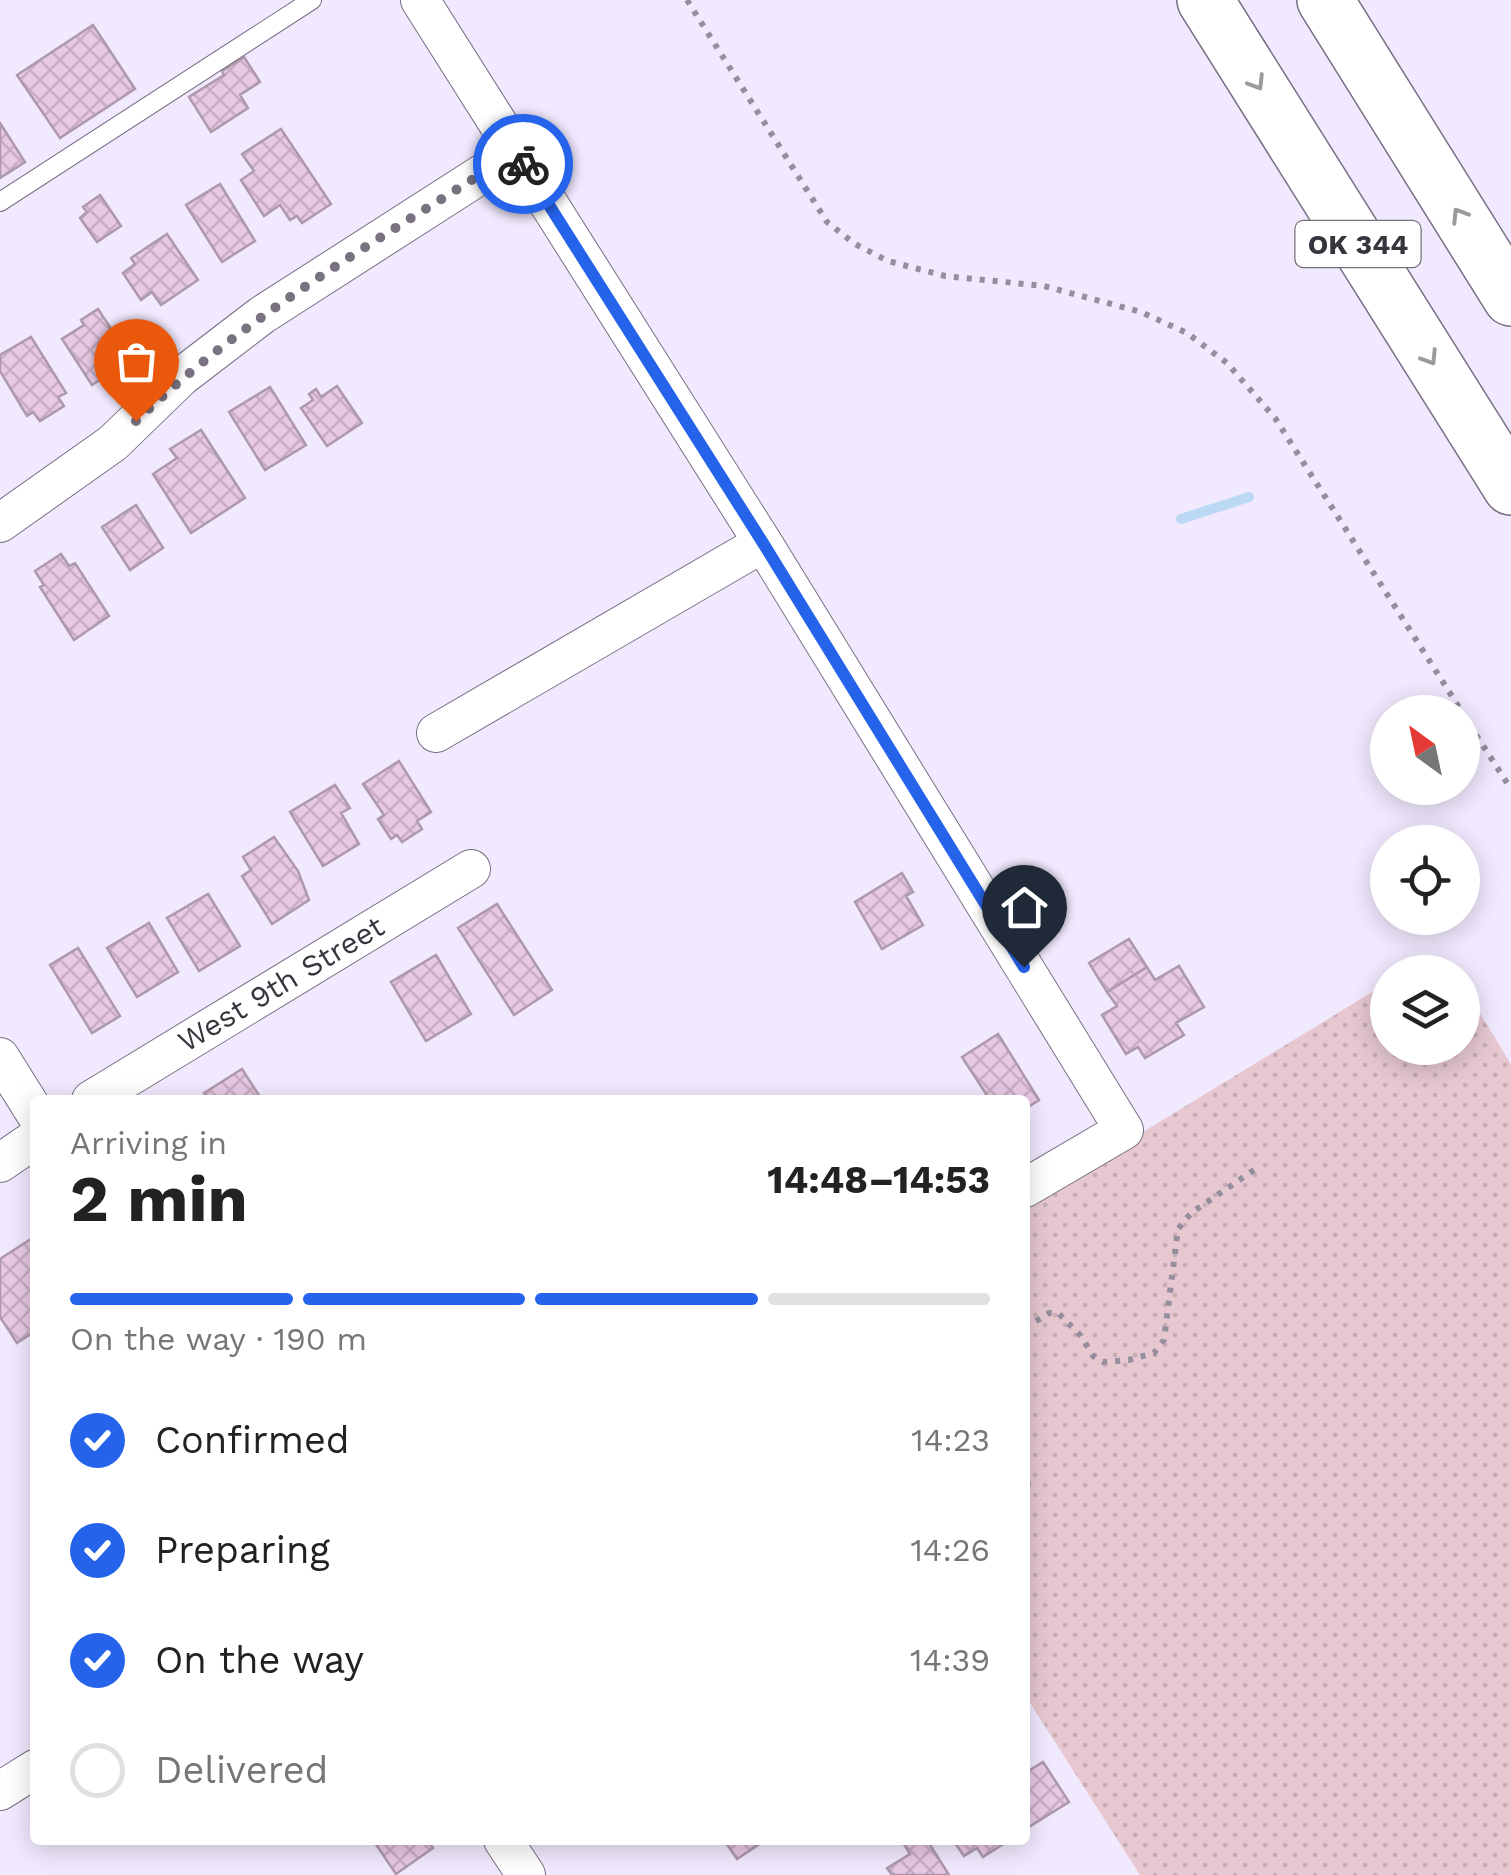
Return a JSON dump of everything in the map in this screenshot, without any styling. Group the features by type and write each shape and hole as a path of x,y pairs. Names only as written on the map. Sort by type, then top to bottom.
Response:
{"highway":[{"name":"OK 344","path":"1205,0 1511,487"},
{"name":"OK 344","path":"1324,0 1511,298"}],"street":[{"path":"420,0 763,543 1124,1130 1030,1185"},
{"path":"0,523 112,444 182,376 262,315 516,152"},
{"path":"436,733 763,543"},
{"name":"West 9th Street","path":"99,1095 471,869"},
{"path":"0,1057 30,1105"},
{"path":"0,1163 30,1143"},
{"path":"0,1791 30,1772"},
{"path":"506,1845 526,1875"}],"lane":[{"path":"0,202 312,0"}],"path":[{"path":"686,0 827,222 854,244 888,261 946,276 1044,286 1141,312 1188,333 1227,362 1274,418 1451,695"},
{"path":"1480,741 1511,789"},
{"path":"1030,1325 1050,1313 1058,1313 1093,1356 1103,1362 1154,1353 1164,1340 1178,1229 1191,1213 1254,1170"}],"shaded area":[{"path":"1370,993 1370,1065 1480,1065 1480,1014 1511,1064 1511,1875 1140,1875 1030,1703 1030,1201"}],"building":[{"path":"93,25 135,89 60,138 17,75"},
{"path":"244,57 260,82 240,95 248,108 211,132 189,97"},
{"path":"0,123 25,162 0,178"},
{"path":"281,129 331,204 302,223 297,216 290,220 280,205 264,216 241,180 254,171 242,154"},
{"path":"220,184 255,241 222,262 186,205"},
{"path":"100,195 121,226 97,242 80,218 87,212 83,207"},
{"path":"167,234 198,280 161,305 152,292 141,300 123,273 135,264 131,258"},
{"path":"98,309 131,359 92,385 62,339 84,325 81,320"},
{"path":"31,337 66,393 58,397 64,406 40,421 33,412 27,416 0,371 0,355"},
{"path":"337,386 362,423 327,446 301,408 313,400 309,394 316,389 321,397"},
{"path":"270,387 306,445 265,470 229,412"},
{"path":"201,430 245,498 191,533 153,474 177,458 170,449"},
{"path":"136,505 163,548 130,570 102,527"},
{"path":"61,554 69,566 75,563 109,616 74,640 40,587 44,585 35,571"},
{"path":"399,761 431,812 417,821 422,829 402,842 397,835 391,839 378,819 384,815 363,784"},
{"path":"335,785 350,808 341,813 359,844 323,866 290,812"},
{"path":"274,837 298,871 309,900 272,924 242,876 251,870 243,857"},
{"path":"902,873 913,892 906,896 923,925 882,949 855,902"},
{"path":"208,894 240,946 199,971 167,918"},
{"path":"497,904 552,990 514,1015 458,928"},
{"path":"149,923 178,972 137,997 107,948"},
{"path":"1129,939 1147,967 1107,992 1089,963"},
{"path":"78,948 120,1016 92,1033 50,965"},
{"path":"436,955 471,1014 426,1041 391,982"},
{"path":"1179,966 1204,1007 1176,1023 1184,1035 1145,1058 1138,1047 1126,1054 1102,1015 1117,1006 1107,992 1147,967 1155,980"},
{"path":"998,1034 1039,1100 1030,1106 1030,1095 987,1095 962,1057"},
{"path":"242,1069 259,1095 205,1095"},
{"path":"30,1240 30,1334 17,1343 0,1317 0,1259"},
{"path":"1043,1762 1069,1802 1030,1826 1030,1770"},
{"path":"376,1845 431,1845 433,1848 396,1874"},
{"path":"727,1845 758,1845 737,1859"},
{"path":"904,1845 930,1845 949,1875 892,1875 887,1868 910,1854"},
{"path":"956,1845 1002,1845 983,1857 977,1848 964,1856"}],"waterway":[{"path":"1181,519 1249,497"}],"way so far":[{"path":"136,421 182,376 262,315 516,152 523,164"}],"route":[{"path":"523,164 763,543 1024,967"}]}
